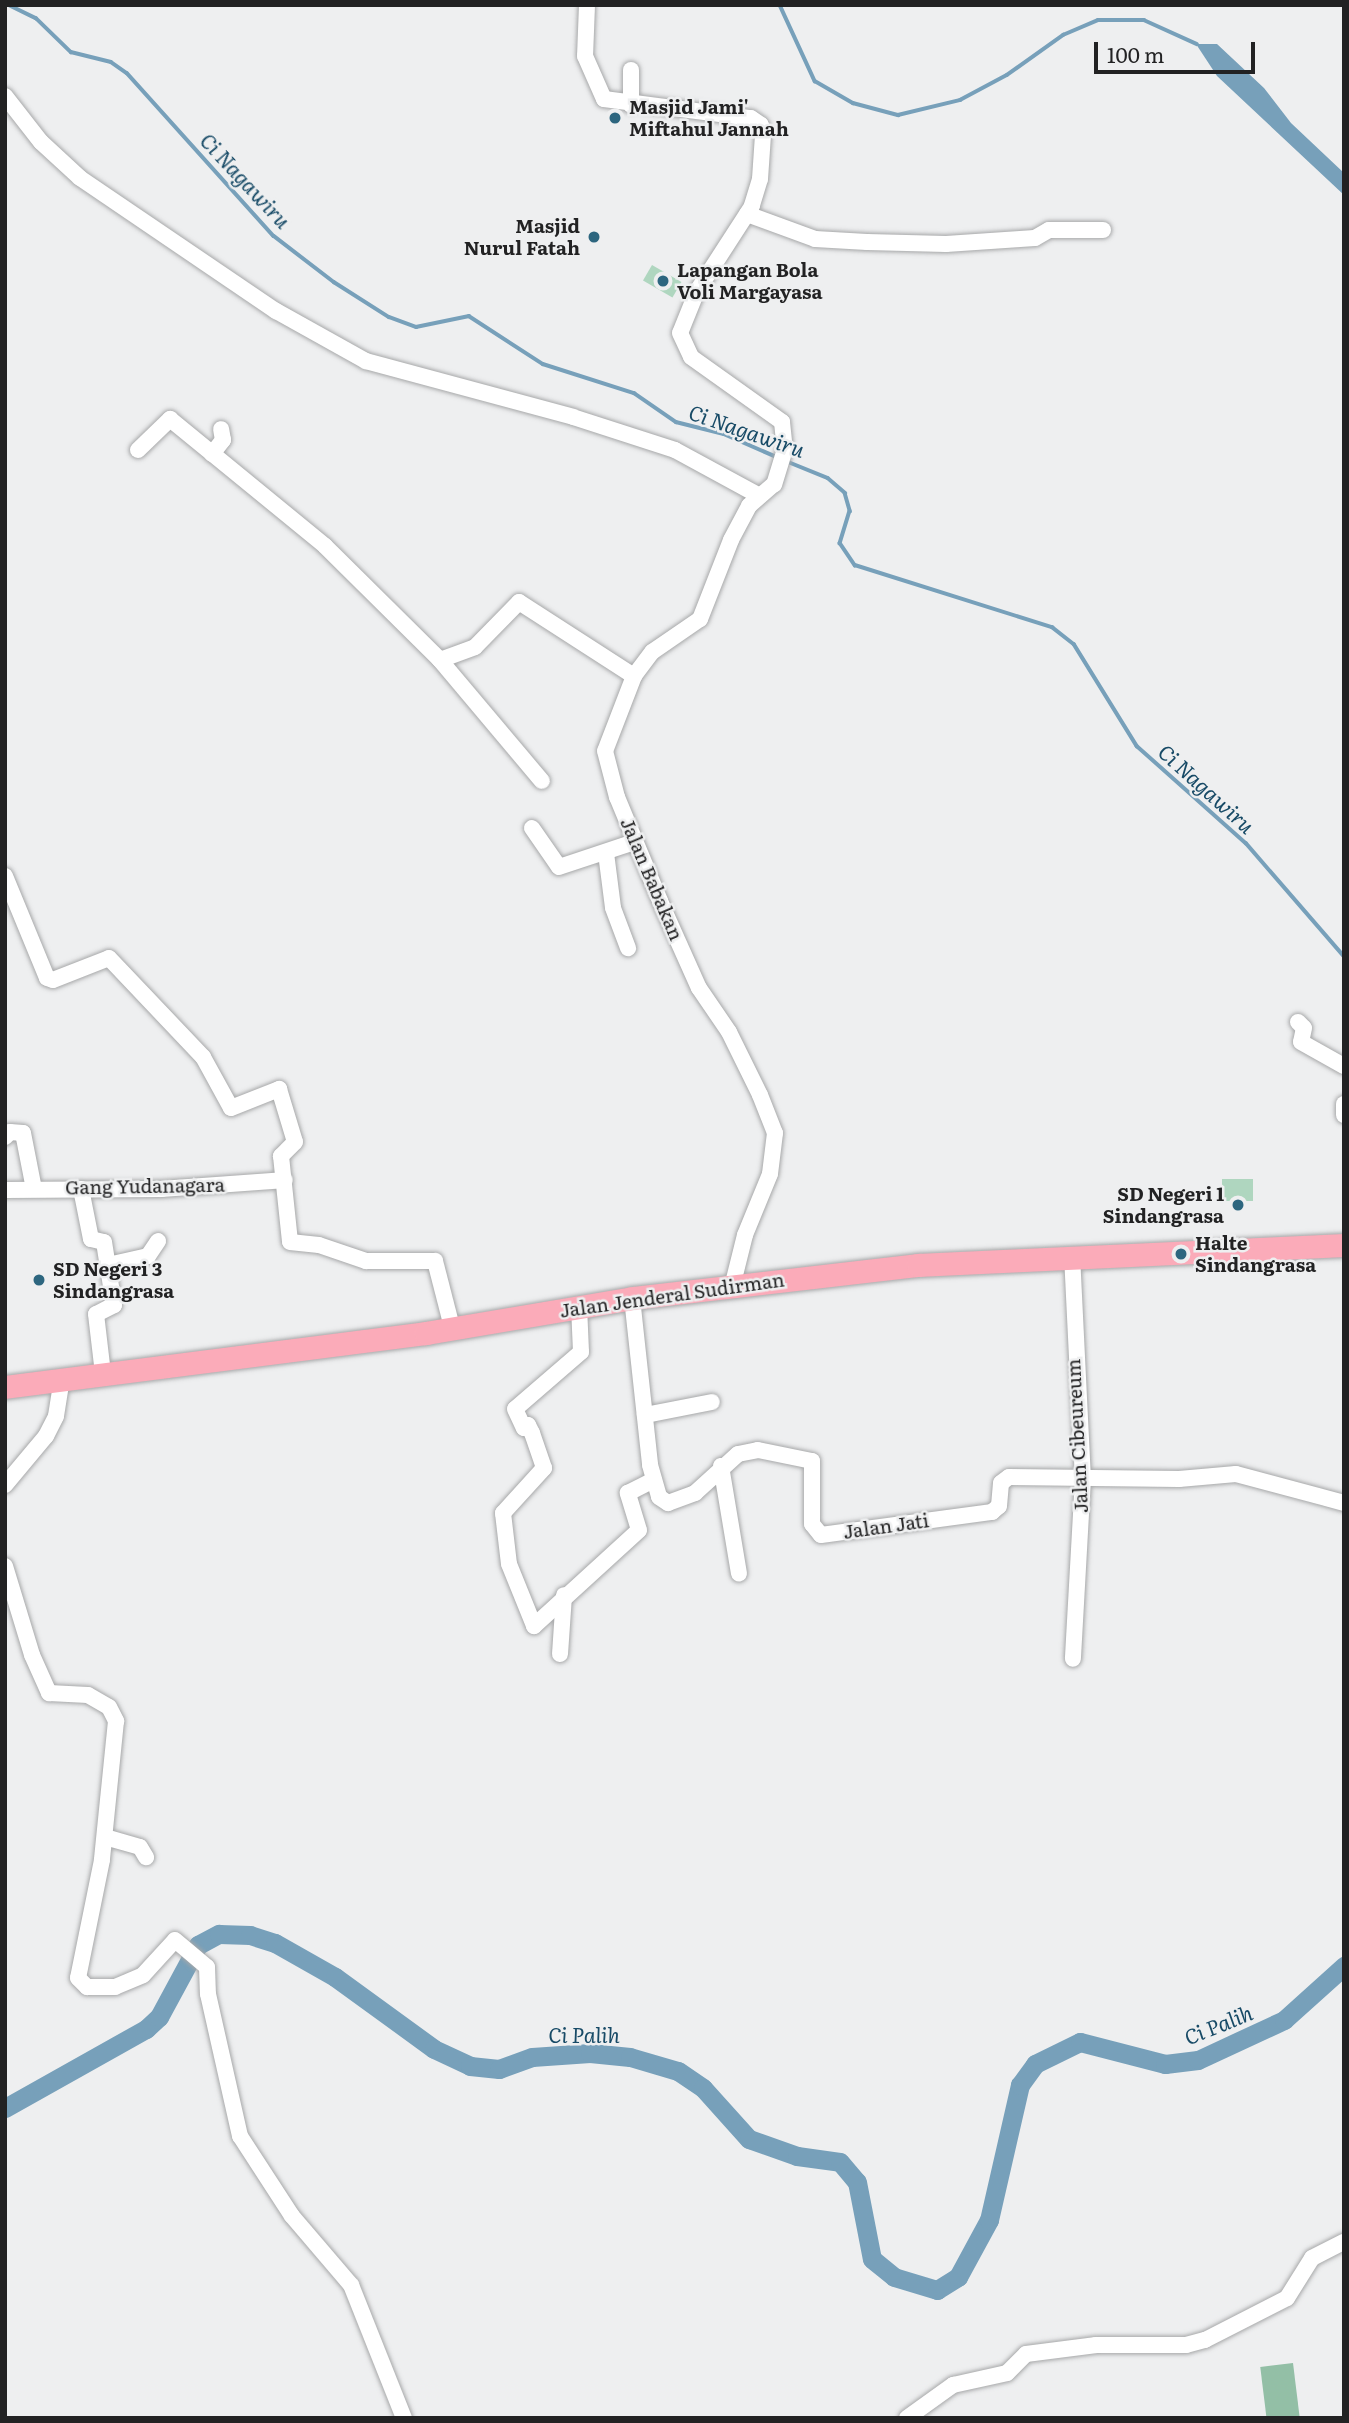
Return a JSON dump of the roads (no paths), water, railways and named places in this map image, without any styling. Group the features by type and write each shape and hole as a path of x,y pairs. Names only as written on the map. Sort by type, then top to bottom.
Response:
{"highway":[{"name":"Jalan Jenderal Sudirman","path":"5,1387 452,1326 632,1298 918,1265 1072,1255 1344,1245"}],"street":[{"path":"587,5 585,56 597,90 607,101 759,122 764,135 760,179 747,214 814,239 867,242 946,244 1035,238 1051,230 1103,230"},
{"path":"631,70 631,105"},
{"path":"5,96 48,150 79,178 276,311 366,361 573,417 684,454 758,495"},
{"name":"Jalan Babakan","path":"732,1287 746,1235 768,1184 775,1133 729,1032 699,988 634,842 605,751 634,676 652,652 700,619 731,540 758,495 771,488 785,449 782,422 691,357 680,340 683,320 697,291 747,214"},
{"path":"138,450 170,419 325,547 440,660 542,781"},
{"path":"212,454 223,440 221,429"},
{"path":"440,660 475,647 519,602 634,676"},
{"path":"532,828 559,867 634,842"},
{"path":"606,852 613,908 628,948"},
{"path":"5,876 50,979 109,958 145,1001 203,1057 231,1108 279,1089 295,1145 281,1156 290,1242 319,1245 366,1261 435,1261 452,1326"},
{"path":"1298,1022 1304,1028 1301,1042 1344,1066"},
{"path":"1344,1104 1344,1115"},
{"path":"5,1137 10,1132 23,1133 34,1189"},
{"name":"Gang Yudanagara","path":"5,1190 285,1180"},
{"path":"81,1189 91,1239 104,1242 114,1305 96,1314 103,1374"},
{"path":"108,1265 148,1256 158,1241"},
{"name":"Jalan Cibeureum","path":"1072,1255 1083,1478 1073,1659"},
{"path":"579,1307 581,1352 515,1409 524,1428 528,1425 532,1433 544,1468 503,1513 509,1564 534,1626 564,1595 639,1530 628,1493 654,1480 632,1298"},
{"path":"5,1485 46,1436 56,1416 62,1380"},
{"path":"645,1415 712,1402"},
{"name":"Jalan Jati","path":"654,1480 662,1500 676,1501 699,1490 721,1466 738,1454 758,1450 810,1458 814,1464 812,1524 821,1535 992,1512 999,1506 1001,1483 1009,1477 1083,1478"},
{"path":"721,1466 739,1573"},
{"path":"1083,1478 1179,1479 1236,1474 1344,1503"},
{"path":"5,1566 32,1655 50,1693 88,1695 114,1714 105,1837 78,1978 81,1984 115,1987 143,1975 172,1941 207,1967 208,1994 240,2136 292,2216 351,2285 404,2418"},
{"path":"560,1654 564,1595"},
{"path":"105,1837 140,1847 146,1857"},
{"path":"907,2418 953,2385 1007,2373 1027,2354 1096,2345 1186,2345 1205,2340 1287,2298 1312,2258 1344,2242"}],"water":[{"path":"1196,44 1217,44 1264,88 1291,123 1344,173 1344,195 1217,76"}],"waterway":[{"name":"Ci Nagawiru","path":"9,5 36,18 71,52 111,62 127,73 274,236 334,282 389,317 416,327 469,316 543,364 634,393 676,422 724,434 779,458"},
{"path":"780,5 815,81 853,103 898,115 960,100 1007,75 1063,35 1098,20 1144,20 1197,44"},
{"name":"Ci Nagawiru","path":"786,461 828,478 845,493 850,511 840,543 855,565 1052,627 1074,644 1137,746 1246,843 1344,956"},
{"name":"Ci Palih","path":"5,2108 146,2029 159,2017 198,1945 219,1934 250,1935 275,1943 335,1977 434,2049 470,2066 499,2069 532,2057 590,2053 630,2057 678,2071 703,2088 749,2139 797,2156 840,2162 857,2182 872,2259 894,2277 937,2290 958,2277 989,2220 1020,2085 1035,2064 1080,2042 1165,2064 1198,2060 1284,2020 1344,1966"}],"place":[{"name":"Masjid Jami' Miftahul Jannah","path":"615,118"},
{"name":"Masjid Nurul Fatah","path":"594,237"},
{"name":"Lapangan Bola Voli Margayasa","path":"663,281"},
{"name":"SD Negeri 1 Sindangrasa","path":"1238,1205"},
{"name":"Halte Sindangrasa","path":"1181,1254"},
{"name":"SD Negeri 3 Sindangrasa","path":"39,1280"}]}
